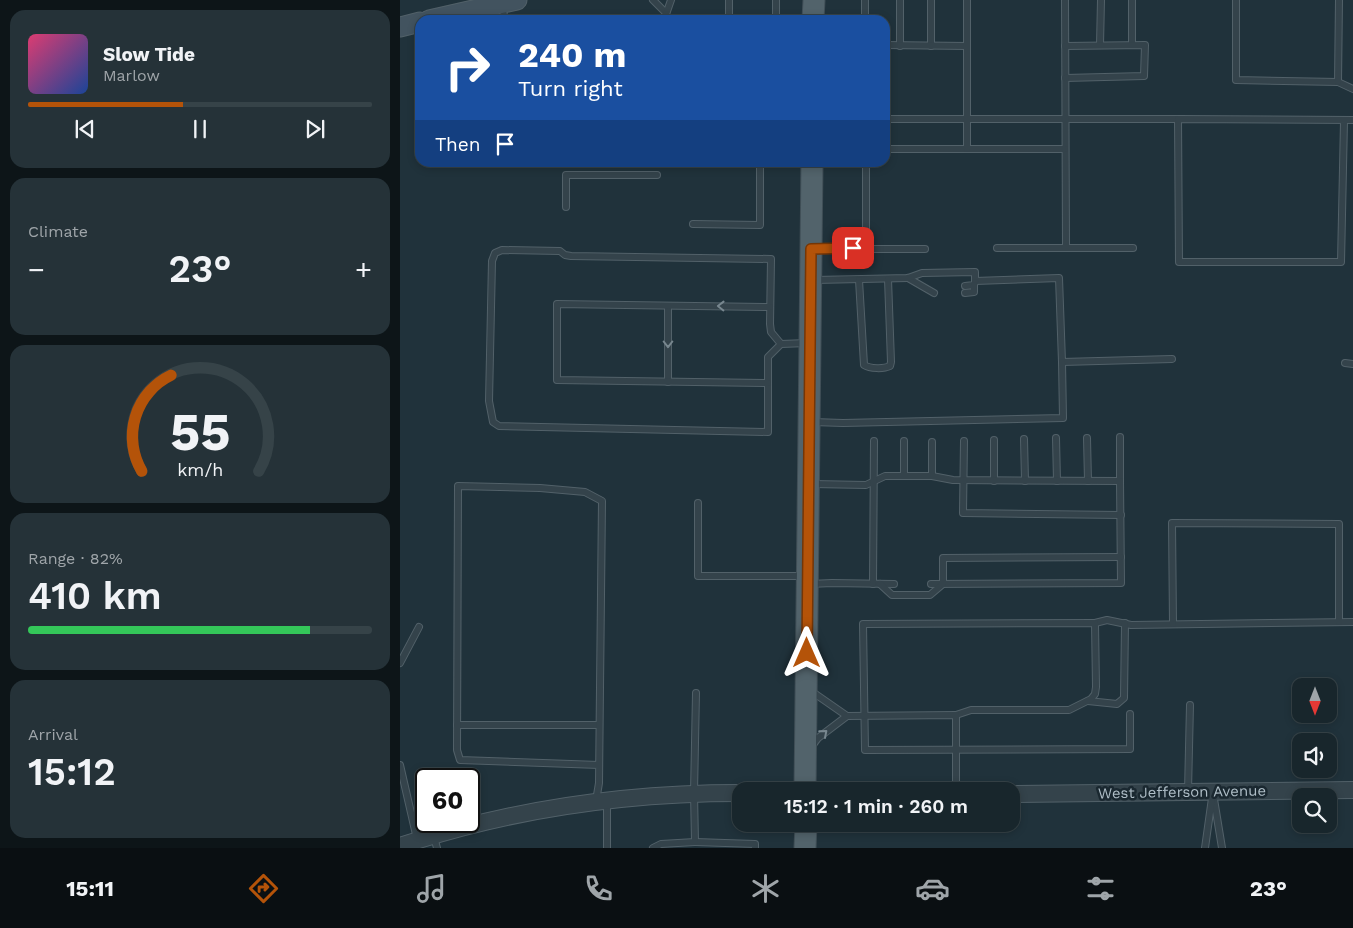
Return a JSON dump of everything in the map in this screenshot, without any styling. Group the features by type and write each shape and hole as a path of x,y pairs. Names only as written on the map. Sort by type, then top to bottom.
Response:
{"main road":[{"path":"813,15 814,0"},
{"path":"456,15 506,6"},
{"path":"400,26 415,23"},
{"path":"806,782 812,167"},
{"path":"805,848 806,832"}],"street":[{"name":"West Jefferson Avenue","path":"1020,794 1353,790"},
{"path":"400,846 417,840 435,842 514,815 601,800 694,793 732,793"}],"lane":[{"path":"654,0 664,15"},
{"path":"666,15 671,0"},
{"path":"729,0 729,15"},
{"path":"776,0 776,15"},
{"path":"865,0 865,15"},
{"path":"900,0 900,46"},
{"path":"931,0 931,46"},
{"path":"967,0 967,149"},
{"path":"1065,0 1066,248"},
{"path":"1100,45 1101,0"},
{"path":"1132,0 1132,45"},
{"path":"1236,0 1236,80 1338,82 1353,89"},
{"path":"1338,82 1339,0"},
{"path":"890,45 967,46"},
{"path":"1065,46 1145,45 1144,76 1065,78"},
{"path":"890,119 1353,120"},
{"path":"1178,119 1179,262 1341,262 1344,121"},
{"path":"890,149 1065,149"},
{"path":"693,224 760,225 760,167"},
{"path":"866,167 866,248"},
{"path":"566,207 566,175 657,176"},
{"path":"997,248 1133,248"},
{"path":"811,249 925,249"},
{"path":"781,344 771,332 770,324 771,259 571,256 565,255 560,251 502,250 495,253 492,261 489,401 493,422 499,426 768,432 768,357 781,344 810,343"},
{"path":"811,280 888,279 908,278 922,273 975,272 975,283"},
{"path":"908,278 922,286 934,289"},
{"path":"810,422 853,423 1063,418 1059,278 975,283 965,289"},
{"path":"859,280 864,365 867,368 887,367 890,366 891,362 888,279"},
{"path":"768,383 557,380 557,304 770,307"},
{"path":"668,306 668,382"},
{"path":"1062,362 1172,359"},
{"path":"1345,363 1353,364"},
{"path":"931,584 1121,583 1120,437"},
{"path":"1056,438 1057,480"},
{"path":"1087,438 1088,481"},
{"path":"1024,439 1025,480"},
{"path":"994,440 994,480"},
{"path":"874,441 877,584"},
{"path":"964,441 963,514 1120,515"},
{"path":"904,442 904,476"},
{"path":"932,442 932,476"},
{"path":"809,484 866,485 886,476 932,476 953,480 1120,481"},
{"path":"599,765 460,760 457,750 458,486 540,488 584,492 602,501 599,783 607,848"},
{"path":"698,503 698,576 808,580 832,583 894,584"},
{"path":"1172,624 1172,523 1339,524 1339,622"},
{"path":"877,584 892,595 930,595 943,584 943,558 1121,557"},
{"path":"1130,714 1130,749 865,750 863,624 1095,622 1108,620 1131,625 1353,622"},
{"path":"807,688 847,716 956,715 971,710 1069,710 1088,701 1095,694 1095,622"},
{"path":"1088,701 1117,704 1124,698 1125,623"},
{"path":"400,663 419,627"},
{"path":"695,842 696,693"},
{"path":"1188,792 1190,705"},
{"path":"956,715 956,782"},
{"path":"806,754 818,738 847,716"},
{"path":"457,724 599,725"},
{"path":"400,765 417,840"},
{"path":"1205,848 1213,792"},
{"path":"1213,792 1222,848"},
{"path":"653,848 661,844 695,842 755,844 754,848"}],"route":[{"path":"807,653 811,249 853,248"}]}
